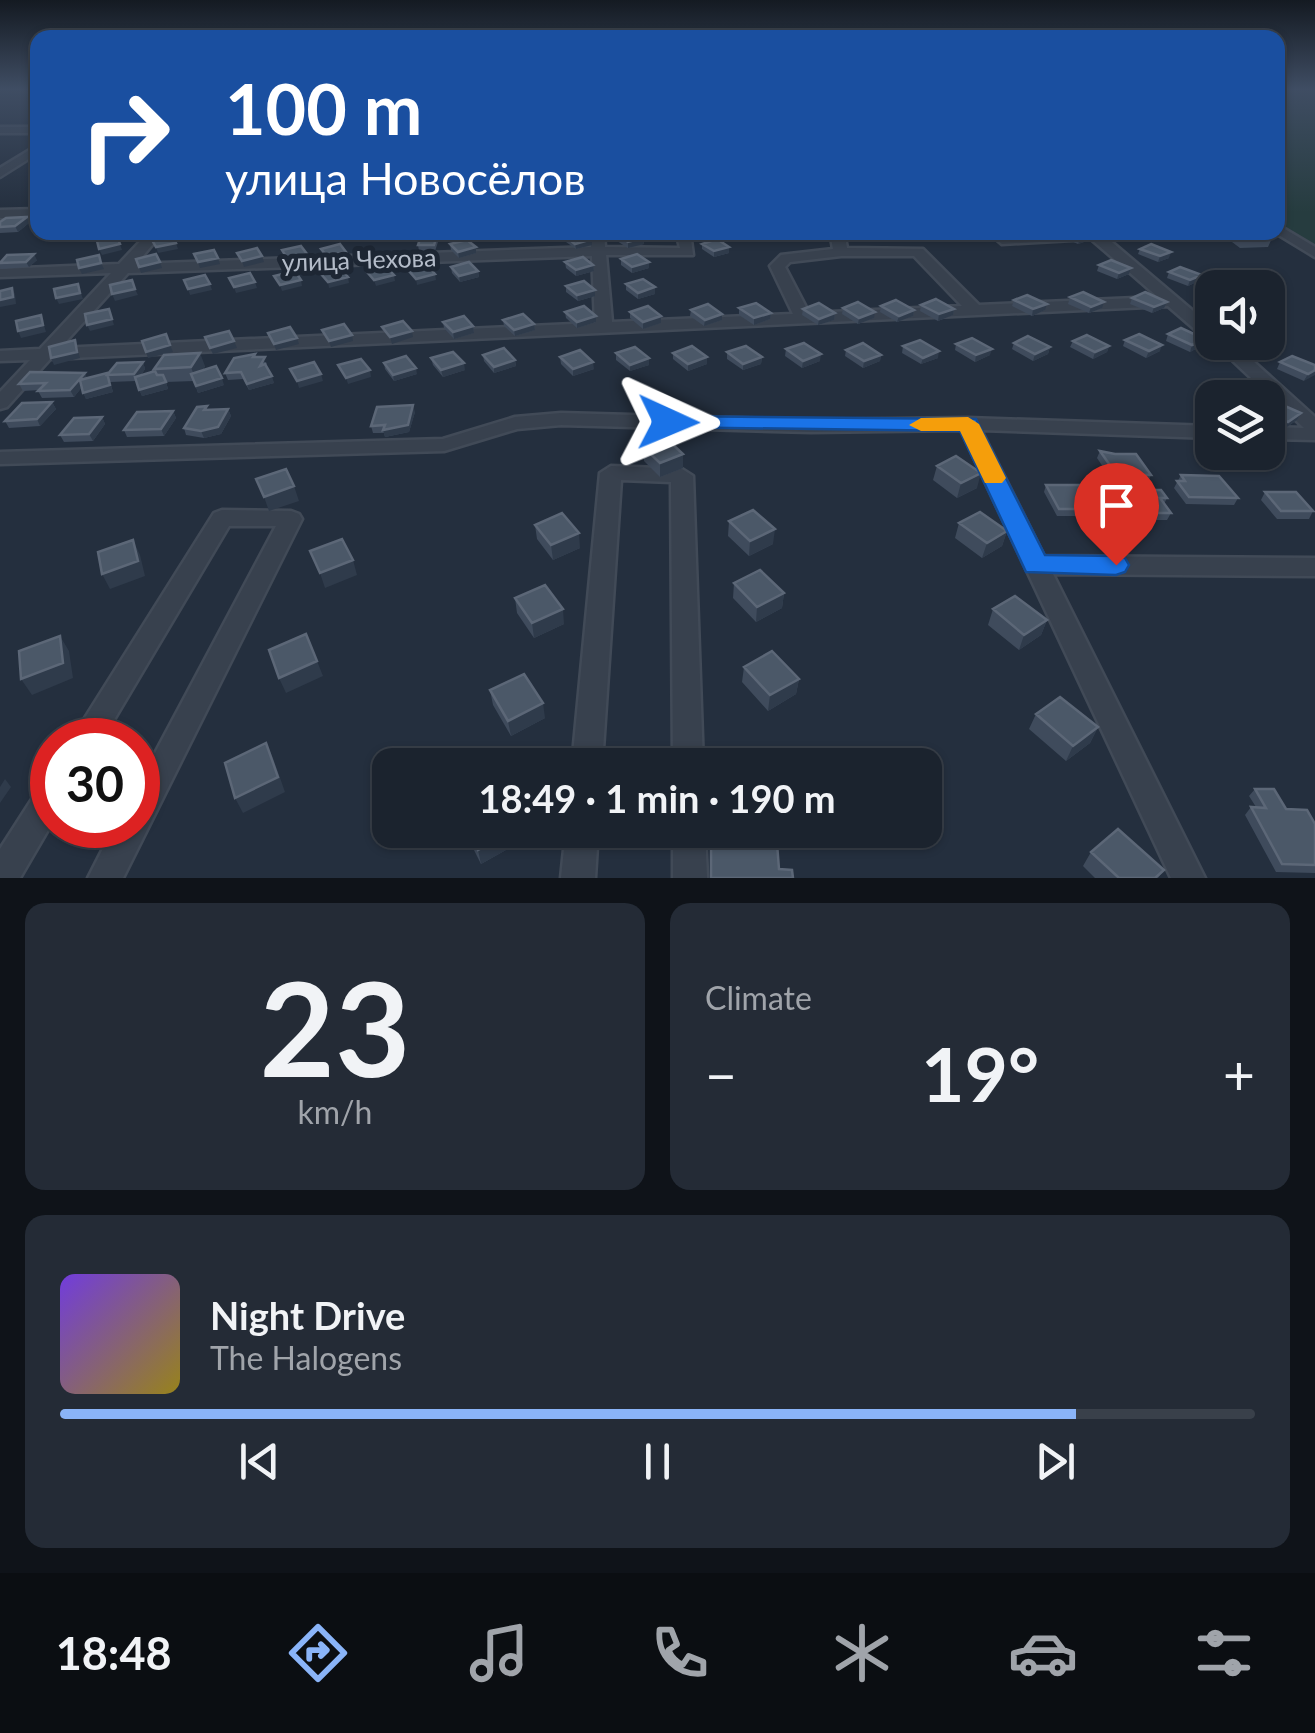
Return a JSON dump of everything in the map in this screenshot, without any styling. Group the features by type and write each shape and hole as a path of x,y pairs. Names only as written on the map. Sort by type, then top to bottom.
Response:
{"street":[{"path":"0,130 30,130"},
{"path":"3,168 30,153"},
{"path":"0,214 30,212"},
{"path":"1285,234 1315,253"},
{"path":"0,403 150,240"},
{"path":"597,240 604,328"},
{"name":"улица Чехова","path":"0,273 598,251 688,252 685,240"},
{"path":"839,240 841,252"},
{"path":"1100,240 1195,320"},
{"path":"804,318 777,266 786,258 841,252 918,252 976,311"},
{"path":"0,356 1174,301"},
{"path":"1239,360 1315,430"},
{"path":"0,458 444,445 516,423 561,419 1195,431"},
{"path":"968,424 1188,878"},
{"path":"1285,432 1315,430"},
{"path":"589,748 611,473 682,476 688,748"},
{"path":"99,718 222,518 291,519 160,772"},
{"path":"1036,565 1315,567"},
{"path":"2,878 30,832"},
{"path":"105,878 120,848"},
{"path":"578,878 580,848"},
{"path":"690,848 690,878"}],"green space":[{"path":"1285,130 1315,130 1315,247 1285,228"}],"building":[{"path":"27,217 15,226 0,227 6,218"},
{"path":"118,240 120,244 99,249 97,241"},
{"path":"152,240 176,243 156,247"},
{"path":"420,240 436,240 434,245 418,245"},
{"path":"467,240 476,247 458,252 450,244"},
{"path":"718,240 729,247 714,251 702,244"},
{"path":"340,244 346,252 327,256 321,249"},
{"path":"1151,244 1171,252 1160,256 1140,249"},
{"path":"301,246 307,254 287,258 282,250"},
{"path":"257,248 262,256 242,261 237,253"},
{"path":"214,250 218,258 198,262 194,254"},
{"path":"34,254 26,262 0,263 7,255"},
{"path":"156,254 160,262 139,267 136,259"},
{"path":"637,254 649,262 632,267 621,259"},
{"path":"99,255 101,263 79,268 77,260"},
{"path":"583,257 593,265 576,270 565,262"},
{"path":"1111,260 1131,268 1119,273 1099,265"},
{"path":"469,262 478,271 459,276 451,267"},
{"path":"427,265 435,274 416,279 408,270"},
{"path":"386,267 394,275 374,280 367,272"},
{"path":"1180,267 1195,272 1195,278 1190,280 1169,272"},
{"path":"341,269 348,277 328,282 321,274"},
{"path":"295,271 301,280 280,285 274,276"},
{"path":"250,273 255,282 234,287 229,278"},
{"path":"205,275 210,284 188,289 184,280"},
{"path":"643,279 655,287 638,293 626,284"},
{"path":"132,280 135,289 112,294 110,285"},
{"path":"584,281 595,290 577,295 566,286"},
{"path":"78,284 80,293 56,298 54,289"},
{"path":"12,288 13,297 0,300 0,291"},
{"path":"1083,292 1104,302 1091,307 1070,297"},
{"path":"1145,292 1167,302 1154,307 1132,298"},
{"path":"1027,295 1047,304 1033,309 1014,300"},
{"path":"936,299 954,309 939,314 921,305"},
{"path":"896,300 914,310 899,316 881,306"},
{"path":"858,302 875,312 859,318 843,308"},
{"path":"756,303 771,313 754,318 739,308"},
{"path":"819,303 835,313 819,319 803,309"},
{"path":"708,304 722,314 705,320 691,310"},
{"path":"584,306 596,316 577,322 565,312"},
{"path":"648,306 661,316 643,322 630,312"},
{"path":"109,309 112,319 87,325 85,314"},
{"path":"523,314 534,324 514,330 503,320"},
{"path":"41,315 43,325 18,331 16,321"},
{"path":"464,316 473,326 453,332 443,322"},
{"path":"403,321 412,331 390,337 382,327"},
{"path":"344,324 352,335 329,341 322,330"},
{"path":"290,327 297,338 274,344 268,333"},
{"path":"1181,328 1195,334 1195,344 1192,345 1168,334"},
{"path":"229,331 234,341 210,348 205,337"},
{"path":"166,334 170,345 146,352 142,341"},
{"path":"1139,334 1162,345 1149,351 1125,340"},
{"path":"1087,335 1109,346 1095,352 1073,341"},
{"path":"1028,336 1050,347 1035,354 1014,343"},
{"path":"972,338 992,349 976,355 956,344"},
{"path":"75,340 77,352 51,358 49,347"},
{"path":"920,340 939,351 923,358 903,346"},
{"path":"804,343 821,354 803,361 786,349"},
{"path":"863,343 881,355 864,361 846,350"},
{"path":"692,346 707,357 688,364 673,353"},
{"path":"746,346 762,357 743,364 727,352"},
{"path":"635,347 649,358 630,365 616,353"},
{"path":"504,348 515,360 494,367 483,355"},
{"path":"580,350 593,362 573,369 560,357"},
{"path":"453,352 464,363 441,370 431,358"},
{"path":"200,353 191,367 154,369 164,355"},
{"path":"255,354 253,357 265,357 260,366 265,364 272,376 247,384 241,372 225,373 234,358"},
{"path":"406,356 416,368 393,375 384,363"},
{"path":"1292,356 1315,365 1315,370 1308,374 1280,362"},
{"path":"361,359 370,370 346,378 338,365"},
{"path":"143,362 134,374 107,375 117,363"},
{"path":"314,362 321,374 297,381 290,369"},
{"path":"216,366 222,378 196,386 191,374"},
{"path":"155,371 166,382 139,390 135,377"},
{"path":"30,372 85,373 70,390 38,391 46,383 19,384"},
{"path":"107,373 110,385 83,393 80,380"},
{"path":"52,402 37,419 5,421 22,403"},
{"path":"413,405 408,425 383,430 385,425 371,426 377,407"},
{"path":"207,406 204,410 228,409 218,427 201,431 184,428 197,407"},
{"path":"1285,406 1301,413 1285,420"},
{"path":"173,411 161,429 124,430 137,412"},
{"path":"102,417 89,434 60,435 74,418"},
{"path":"666,438 683,454 660,463 643,447"},
{"path":"1100,451 1136,454 1151,475 1116,474"},
{"path":"956,456 981,473 961,483 937,466"},
{"path":"286,469 294,486 264,497 256,479"},
{"path":"1181,475 1219,476 1238,498 1189,497 1177,481 1185,481"},
{"path":"1046,485 1082,485 1096,509 1059,509"},
{"path":"1114,490 1161,490 1167,498 1160,498 1171,513 1129,513"},
{"path":"1265,492 1296,492 1313,511 1281,511"},
{"path":"753,510 775,529 750,541 729,521"},
{"path":"980,512 1007,531 987,543 959,523"},
{"path":"562,513 579,533 551,545 535,525"},
{"path":"342,539 353,560 320,573 310,551"},
{"path":"133,540 138,561 102,574 98,552"},
{"path":"760,570 784,593 757,607 734,583"},
{"path":"545,585 563,609 532,623 515,598"},
{"path":"1015,596 1047,620 1024,635 993,609"},
{"path":"306,634 317,661 279,678 269,650"},
{"path":"60,636 63,663 21,679 19,651"},
{"path":"772,651 799,679 770,695 744,667"},
{"path":"524,674 543,703 508,721 490,690"},
{"path":"1060,697 1098,727 1073,746 1036,714"},
{"path":"266,743 278,777 235,798 225,763"},
{"path":"1255,789 1274,789 1286,809 1307,810 1315,824 1315,865 1282,864 1251,807 1266,808"},
{"path":"1118,829 1164,870 1155,878 1119,878 1091,852"},
{"path":"711,848 777,848 779,869 792,870 793,878 711,878"}],"slow traffic":[{"path":"921,425 968,424 994,478"}],"route":[{"path":"668,422 811,426 968,424 1036,565 1116,565"}]}
